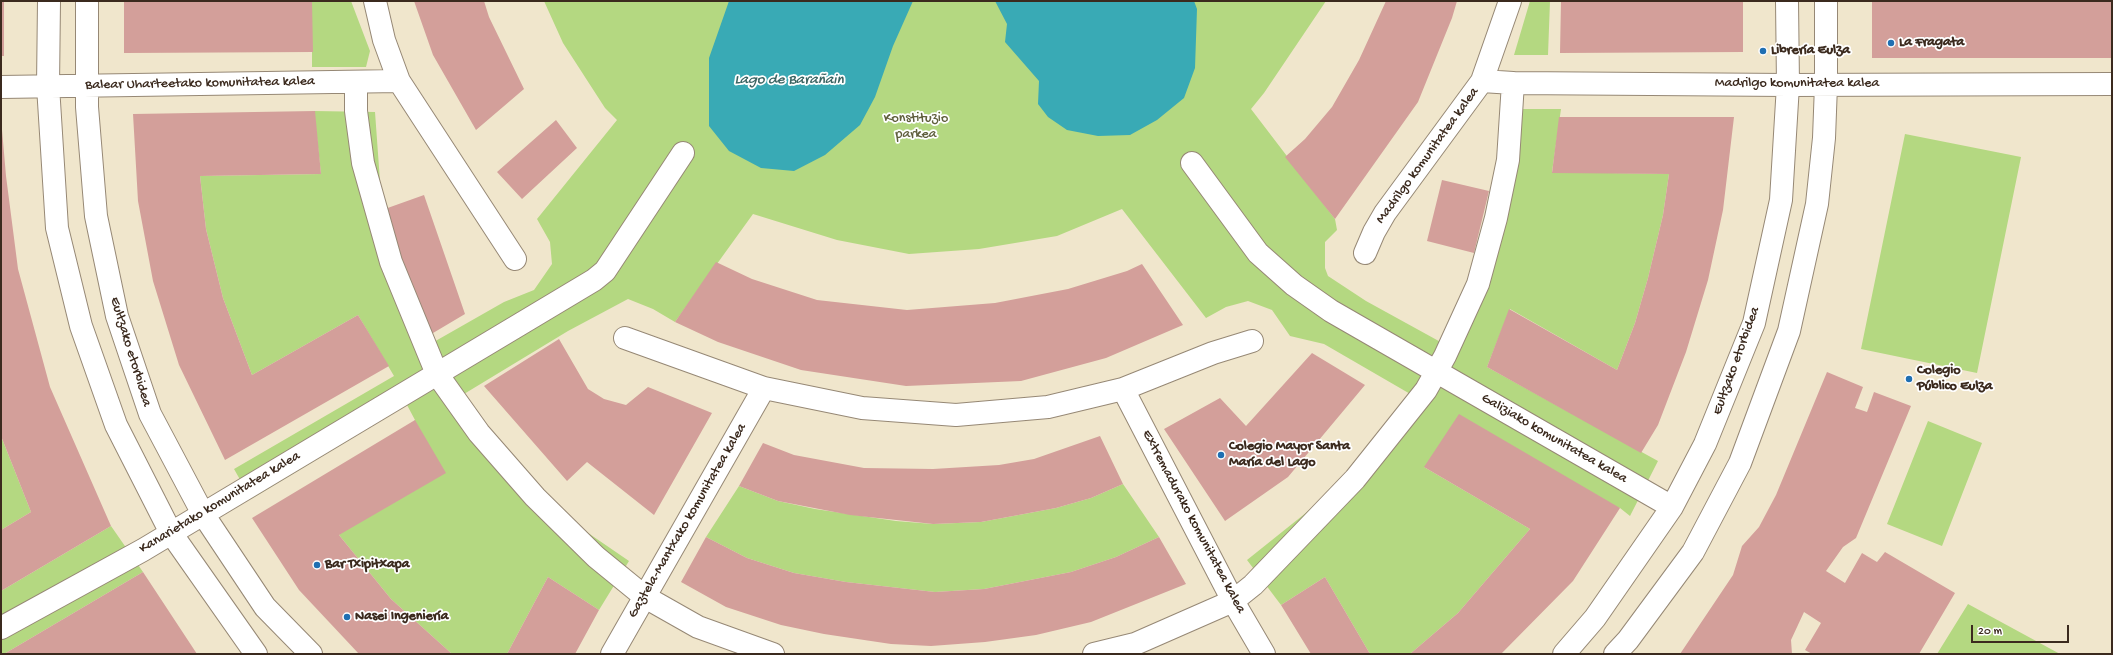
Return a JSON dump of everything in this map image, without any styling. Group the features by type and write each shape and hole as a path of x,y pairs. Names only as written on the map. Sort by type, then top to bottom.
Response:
{"street":[{"path":"49,1 48,86 57,228 81,326 116,425 171,533 256,654"},
{"name":"Eultzako etorbidea","path":"87,1 86,86 96,216 117,316 150,414 203,514 265,607 311,654"},
{"path":"375,1 384,40 399,81 515,260"},
{"name":"Madrilgo komunitatea kalea","path":"1365,253 1374,232 1385,213 1482,81 1510,1"},
{"name":"Eultzako etorbidea","path":"1564,654 1595,618 1672,507 1705,444 1754,322 1782,200 1788,85 1787,1"},
{"path":"1615,654 1628,640 1693,552 1740,463 1789,331 1817,204 1824,138 1826,85 1826,1"},
{"name":"Balear Uharteetako komunitatea kalea","path":"1,87 399,81"},
{"name":"Madrilgo komunitatea kalea","path":"1482,81 1513,83 1788,85 2112,84"},
{"path":"356,82 356,111 363,163 391,262 437,374 480,433 535,497 596,557 645,597 698,627 773,654"},
{"path":"1094,654 1135,644 1233,601 1253,585 1355,479 1426,390 1464,317 1478,284 1496,218 1508,160 1513,83"},
{"name":"Kanarietako komunitatea kalea","path":"1,628 171,533 588,283 605,271 683,153"},
{"name":"Galiziako komunitatea kalea","path":"1192,163 1258,253 1294,285 1331,311 1672,507"},
{"path":"625,338 764,388 862,408 956,416 1048,406 1123,388 1214,353 1252,342"},
{"name":"Gaztela-Mantxako komunitatea kalea","path":"612,654 764,388"},
{"name":"Extremadurako komunitatea kalea","path":"1123,388 1233,601 1264,654"}],"green space":[{"path":"312,1 351,1 370,51 366,67 312,67"},
{"name":"Konstituzio parkea","path":"544,1 1326,1 1264,93 1251,109 1335,219 1337,230 1325,242 1325,268 1328,276 1366,301 1446,345 1485,256 1512,109 1561,109 1552,172 1669,174 1663,215 1648,278 1635,323 1617,370 1510,309 1487,367 1658,461 1630,516 1620,508 1424,467 1530,529 1458,613 1410,654 1370,654 1325,577 1281,605 1247,560 1317,504 1384,430 1412,395 1324,344 1290,336 1272,310 1248,301 1226,307 1206,318 1122,209 1057,236 979,249 909,254 837,240 753,214 675,322 653,309 628,299 568,331 464,394 484,424 535,486 575,524 629,561 599,610 548,577 507,654 452,654 391,599 339,535 415,420 407,405 251,499 234,469 394,376 358,315 252,375 223,298 206,229 200,176 321,174 314,111 375,112 382,209 432,343 504,302 534,290 552,264 550,242 537,219 617,120 605,108 563,43"},
{"path":"1530,1 1550,1 1548,55 1514,55"},
{"path":"1905,134 2021,157 1977,373 1861,349"},
{"path":"1928,421 1982,443 1942,546 1887,524"},
{"path":"1,436 31,512 1,530"},
{"path":"1123,484 1159,537 1116,557 1071,572 984,589 935,592 846,582 794,573 747,558 706,537 739,486 778,501 815,509 896,521 933,524 981,522 1056,508 1091,498"},
{"path":"111,526 143,572 4,654 1,654 1,591"},
{"path":"1968,604 2060,654 1937,654"}],"water":[{"name":"Lago de Barañain","path":"729,1 913,1 893,46 875,97 860,125 825,155 794,171 761,168 729,151 709,126 709,58"},
{"path":"995,1 1194,1 1197,9 1195,68 1184,98 1157,120 1130,135 1098,136 1067,130 1048,117 1038,104 1039,81 1005,42 1007,24"}],"building":[{"path":"1,1 4,1 4,56 1,56"},
{"path":"124,1 312,1 313,52 124,53"},
{"path":"414,1 484,1 489,17 524,89 476,130 433,55"},
{"path":"1386,1 1457,1 1452,18 1418,102 1335,219 1285,157 1305,139 1332,107 1359,60"},
{"path":"1561,1 1743,1 1743,52 1560,53"},
{"path":"1872,1 2112,1 2112,58 1872,58"},
{"path":"315,111 321,174 200,176 206,229 223,298 252,375 358,315 389,366 225,460 179,365 153,281 138,201 133,114"},
{"path":"1559,117 1734,117 1723,210 1708,280 1686,352 1658,425 1641,453 1487,367 1509,309 1617,370 1635,323 1648,278 1663,215 1669,174 1552,173"},
{"path":"1,118 6,176 18,269 50,387 111,526 1,591 1,530 31,512 1,436"},
{"path":"556,120 577,148 522,199 497,172"},
{"path":"1442,180 1489,191 1474,253 1427,241"},
{"path":"424,195 465,314 428,336 382,210"},
{"path":"716,262 752,279 817,300 907,310 995,303 1068,289 1127,271 1142,264 1183,325 1106,358 1021,381 906,386 801,370 718,342 675,322"},
{"path":"559,339 588,389 604,399 626,405 648,387 712,413 654,515 587,462 567,481 484,386"},
{"path":"1312,353 1365,385 1288,477 1225,521 1164,429 1220,398 1246,426"},
{"path":"1827,372 1863,387 1855,408 1867,412 1874,392 1911,406 1856,538 1843,547 1826,571 1845,583 1862,553 1877,562 1885,552 1955,593 1919,654 1812,654 1805,650 1821,623 1804,612 1791,640 1792,654 1680,654 1733,575 1742,546 1759,527 1776,495"},
{"path":"1459,414 1620,508 1573,581 1501,654 1410,654 1458,613 1530,529 1424,467"},
{"path":"415,420 446,473 339,535 391,599 452,654 359,654 299,590 252,518"},
{"path":"1100,436 1123,484 1091,498 1056,508 981,522 933,524 850,515 778,501 739,486 763,443 794,455 864,468 933,469 999,465 1034,459"},
{"path":"706,537 747,558 794,573 846,582 935,592 984,589 1071,572 1116,557 1159,537 1186,584 1091,622 1036,635 985,642 931,646 891,644 824,634 781,625 726,607 681,582"},
{"path":"143,572 197,654 4,654"},
{"path":"548,577 599,610 575,654 507,654"},
{"path":"1325,577 1370,654 1311,654 1281,605"}],"place":[{"name":"La Fragata","path":"1891,43"},
{"name":"Librería Eulza","path":"1763,51"},
{"name":"Colegio Público Eulza","path":"1909,379"},
{"name":"Colegio Mayor Santa María del Lago","path":"1221,455"},
{"name":"Bar Txipitxapa","path":"317,565"},
{"name":"Nasei Ingeniería","path":"347,617"}]}
